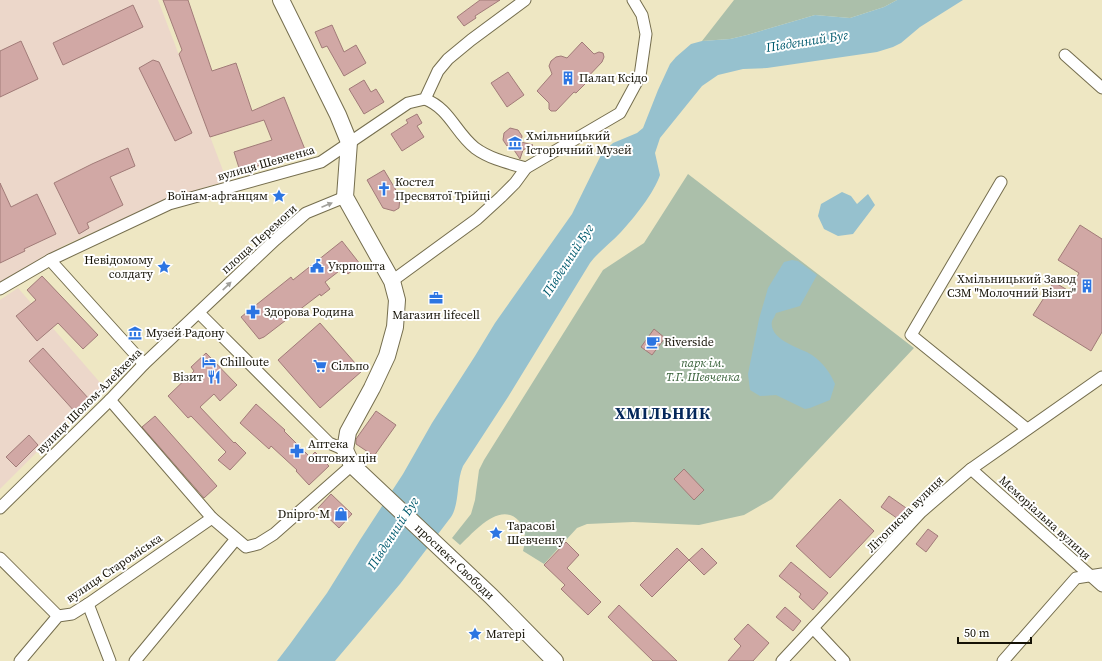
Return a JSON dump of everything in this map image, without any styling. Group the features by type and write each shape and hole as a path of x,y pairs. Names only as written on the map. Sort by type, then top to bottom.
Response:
{"main road":[{"path":"281,0 338,115 349,142 344,197 392,281 397,300 395,327 387,356 372,388 348,432 345,450 352,465"},
{"name":"проспект Свободи","path":"352,465 491,596 555,661"}],"street":[{"path":"525,0 448,59 438,71 425,99 435,103 443,110 459,131 474,147 489,157 526,168"},
{"path":"392,281 477,219 501,198 526,168 620,112 640,76 646,34 642,15 633,0"},
{"path":"1066,54 1102,88"},
{"name":"вулиця Шевченка","path":"0,289 50,260 169,204 321,162 408,103 425,99"},
{"path":"1001,182 911,335 1027,429"},
{"name":"площа Перемоги","path":"198,313 274,240 306,213 344,197"},
{"path":"50,260 144,364"},
{"path":"198,313 329,443 345,450"},
{"name":"вулиця Шолом-Алейхема","path":"0,508 110,400 144,364 198,313"},
{"name":"Літописна вулиця","path":"782,661 921,512 971,469 1102,377"},
{"path":"110,400 212,518 246,547 258,544 274,534 352,465"},
{"name":"Меморіальна вулиця","path":"971,469 1102,586"},
{"name":"вулиця Староміська","path":"20,661 58,616 72,614 88,604 212,518"},
{"path":"135,661 236,539"},
{"path":"0,558 58,616"},
{"path":"1003,661 1076,578 1102,574"},
{"path":"88,604 110,661"},
{"path":"813,628 844,661"}],"shaded area":[{"path":"0,0 158,0 227,181 176,196 67,244 0,282"},
{"path":"18,288 103,386 0,489 0,300"}],"green space":[{"path":"734,0 897,0 884,7 850,18 815,15 730,39 702,41"},
{"name":"парк ім. Т.Г. Шевченка","path":"688,174 914,348 772,499 744,515 699,525 633,522 587,524 577,528 544,564 523,551 525,539 523,528 519,521 512,516 504,514 495,516 487,521 460,545 452,538 471,514 475,500 479,470 484,460 603,270 644,243"}],"water":[{"name":"Південний Буг","path":"897,0 963,0 920,27 901,43 893,47 877,52 767,68 743,69 718,75 702,86 660,138 655,153 660,175 648,197 626,226 590,263 508,397 463,466 459,479 456,505 451,517 400,584 335,661 277,661 327,593 403,474 432,423 495,323 572,214 602,153 613,143 637,133 643,128 670,64 676,57 691,44 702,41 730,39 815,15 850,18 884,7"},
{"path":"842,192 851,196 857,204 868,194 875,205 853,234 838,236 824,229 818,216 821,204"},
{"path":"792,260 798,261 817,275 800,306 776,313 772,321 772,328 780,338 812,355 820,361 835,384 830,400 805,409 776,395 760,396 750,390 748,374 759,319 768,288 784,262"}],"building":[{"path":"163,0 188,0 212,71 236,63 252,111 284,97 306,152 240,171 234,152 272,140 264,120 210,137 179,54 182,50"},
{"path":"480,0 500,0 475,16 476,18 464,26 457,17"},
{"path":"133,5 143,27 63,65 53,43"},
{"path":"332,25 344,52 356,45 366,63 344,76 327,46 322,48 315,32"},
{"path":"21,41 38,79 0,97 0,51"},
{"name":"Палац Ксідо","path":"582,42 594,54 599,52 603,53 604,57 602,62 583,82 585,84 576,93 574,92 556,111 551,111 549,109 549,103 537,91 552,74 549,66 551,61 556,57 561,56 567,58"},
{"path":"153,60 159,62 192,133 175,141 139,68"},
{"path":"508,72 524,95 507,107 491,83"},
{"path":"364,80 371,92 376,89 384,102 364,114 349,89"},
{"path":"417,114 422,123 417,126 424,137 402,151 391,134 408,123 406,120"},
{"name":"Хмільницький Історичний Музей","path":"510,128 518,130 522,136 521,142 533,145 523,150 520,159 512,147 507,146 503,140 504,133"},
{"path":"128,148 135,166 110,177 123,205 87,223 89,228 79,234 54,183"},
{"name":"Костел Пресвятої Трійці","path":"384,170 400,197 399,208 394,211 383,208 367,180"},
{"path":"0,183 11,207 37,194 56,234 24,249 25,251 0,263"},
{"name":"Хмільницький Завод СЗМ \"Молочний Візит\"","path":"1080,225 1102,239 1102,332 1091,351 1033,315 1054,282 1069,291 1079,273 1058,260"},
{"path":"342,241 360,264 348,274 343,268 325,282 330,289 321,296 320,294 264,337 259,339 241,317 291,277 293,280"},
{"path":"42,276 98,335 83,349 58,323 37,341 16,316 36,300 27,290"},
{"name":"Сільпо","path":"320,323 362,371 320,408 278,360"},
{"name":"Riverside","path":"654,329 665,338 652,355 641,347"},
{"path":"43,348 89,399 75,412 29,361"},
{"path":"206,353 237,385 220,401 214,394 200,407 234,443 235,442 246,453 230,470 218,460 226,452 191,416 188,418 168,396 194,371 191,367"},
{"path":"256,404 285,430 284,431 310,457 315,452 329,466 309,485 296,471 297,470 271,446 269,449 240,423"},
{"path":"376,411 396,425 374,456 356,444 356,439"},
{"path":"155,416 217,486 204,498 142,427"},
{"path":"29,435 38,445 16,467 6,457"},
{"path":"684,469 704,490 694,500 674,479"},
{"path":"331,494 352,514 339,528 318,508"},
{"path":"889,496 909,510 901,521 881,507"},
{"path":"840,499 874,531 830,578 796,546"},
{"path":"928,529 938,536 926,552 916,544"},
{"path":"566,542 579,555 567,568 601,602 588,615 561,589 565,585 544,565"},
{"path":"677,548 689,560 652,597 640,585"},
{"path":"702,548 717,563 704,575 689,560"},
{"path":"791,562 828,593 813,610 799,597 801,594 779,576"},
{"path":"619,605 677,661 653,661 608,617"},
{"path":"785,607 801,621 793,631 776,617"},
{"path":"748,624 769,643 753,661 728,661 741,646 734,639"}],"place":[{"name":"Палац Ксідо","path":"568,78"},
{"name":"Хмільницький Історичний Музей","path":"515,143"},
{"name":"Костел Пресвятої Трійці","path":"384,189"},
{"name":"Воїнам-афганцям","path":"279,196"},
{"name":"Укрпошта","path":"317,266"},
{"name":"Невідомому солдату","path":"164,267"},
{"name":"Хмільницький Завод СЗМ \"Молочний Візит\"","path":"1087,286"},
{"name":"Магазин lifecell","path":"436,298"},
{"name":"Здорова Родина","path":"253,312"},
{"name":"Музей Радону","path":"135,333"},
{"name":"Riverside","path":"653,342"},
{"name":"Chilloute","path":"209,362"},
{"name":"Сільпо","path":"320,366"},
{"name":"Візит","path":"214,377"},
{"name":"Аптека оптових цін","path":"297,451"},
{"name":"Dnipro-M","path":"341,514"},
{"name":"Тарасові Шевченку","path":"496,533"},
{"name":"Матері","path":"475,634"}],"district":[{"name":"ХМІЛЬНИК","path":"663,413"}]}
